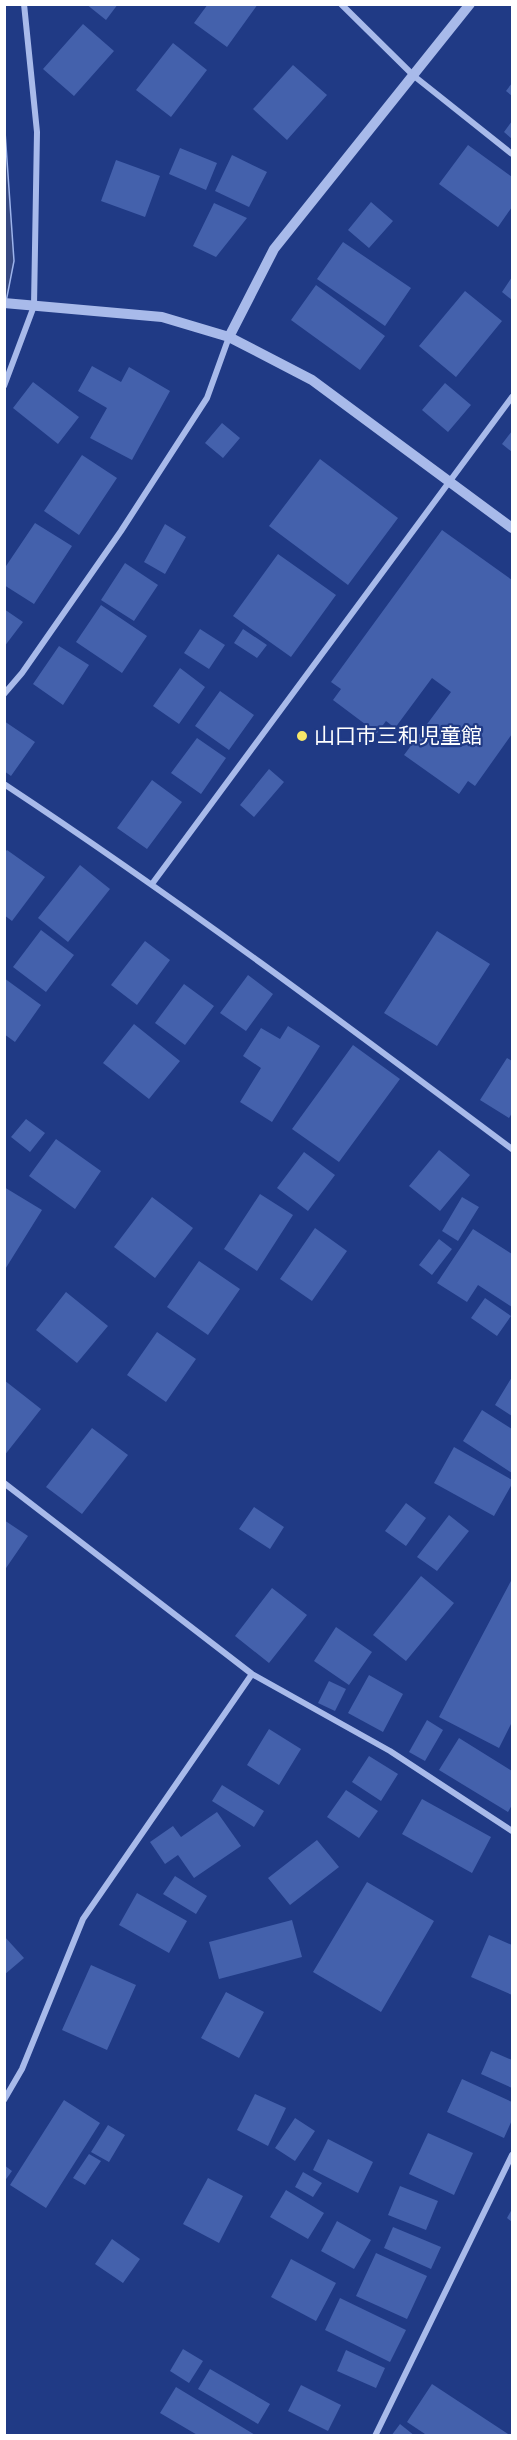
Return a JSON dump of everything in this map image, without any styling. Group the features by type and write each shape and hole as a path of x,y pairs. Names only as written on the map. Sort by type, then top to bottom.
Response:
{"street":[{"path":"4,386 34,306 37,132 24,4"},
{"path":"341,4 414,76 513,154"},
{"path":"4,694 22,673 121,531 207,398 229,337 274,249 470,4"},
{"path":"4,303 162,317 229,337 312,380 513,528"},
{"path":"152,884 513,397"},
{"path":"4,784 152,884 513,1149"},
{"path":"4,1483 252,1674 390,1751 513,1831"},
{"path":"4,2100 22,2069 82,1919 252,1674"},
{"path":"375,2436 513,2155"}],"water":[{"path":"4,117 14,261 5,307 4,307"}],"building":[{"path":"86,4 118,4 106,20"},
{"path":"208,4 258,4 227,47 194,23"},
{"path":"83,24 114,51 74,96 43,69"},
{"path":"173,43 207,70 171,117 136,90"},
{"path":"293,65 327,95 287,140 253,109"},
{"path":"512,83 512,96 506,91"},
{"path":"512,121 512,139 504,132"},
{"path":"468,145 512,177 512,207 498,227 439,184"},
{"path":"180,148 217,163 206,190 169,174"},
{"path":"232,155 267,172 249,207 215,191"},
{"path":"116,160 160,176 145,217 101,201"},
{"path":"371,202 393,221 369,248 348,230"},
{"path":"214,203 247,218 216,257 193,246"},
{"path":"343,242 411,288 385,326 317,279"},
{"path":"512,277 512,300 502,292"},
{"path":"316,285 385,336 360,370 291,320"},
{"path":"465,291 502,321 456,377 419,346"},
{"path":"92,366 121,382 129,367 170,391 132,460 90,438 107,408 78,391"},
{"path":"33,382 79,417 58,444 13,408"},
{"path":"445,383 471,405 448,432 422,410"},
{"path":"222,423 240,438 223,458 205,443"},
{"path":"512,431 512,452 502,444"},
{"path":"82,455 117,478 79,535 44,511"},
{"path":"320,459 398,518 348,585 269,526"},
{"path":"35,523 72,546 34,604 4,585 4,569"},
{"path":"165,524 186,537 165,574 144,562"},
{"path":"442,530 512,580 512,734 475,786 468,781 459,794 404,755 451,692 432,678 395,728 386,721 377,733 333,700 341,689 331,682"},
{"path":"278,554 336,595 291,657 233,616"},
{"path":"125,563 158,585 134,621 101,600"},
{"path":"101,605 147,636 122,673 76,642"},
{"path":"4,609 23,622 4,647"},
{"path":"200,629 225,645 209,669 184,653"},
{"path":"243,629 267,645 257,658 234,643"},
{"path":"59,646 89,665 63,705 33,684"},
{"path":"180,668 205,687 179,724 153,706"},
{"path":"220,691 254,715 229,750 195,726"},
{"path":"4,721 35,742 11,776 4,771"},
{"path":"197,738 226,758 201,794 171,773"},
{"path":"269,769 284,782 254,817 240,805"},
{"path":"152,780 182,802 147,849 117,828"},
{"path":"7,850 45,877 12,921 4,915 4,853"},
{"path":"80,865 110,889 68,942 38,918"},
{"path":"41,930 74,955 46,992 13,967"},
{"path":"437,931 490,964 437,1046 384,1013"},
{"path":"145,941 170,960 137,1005 111,985"},
{"path":"248,975 273,994 246,1031 220,1013"},
{"path":"4,978 41,1005 15,1042 4,1034"},
{"path":"184,984 214,1006 185,1045 155,1023"},
{"path":"134,1024 180,1061 149,1099 103,1063"},
{"path":"288,1026 320,1046 272,1122 240,1102 261,1068 243,1056 261,1028 280,1039"},
{"path":"353,1045 400,1079 339,1162 292,1129"},
{"path":"507,1058 512,1061 512,1113 509,1118 480,1100"},
{"path":"26,1119 45,1133 30,1152 11,1137"},
{"path":"56,1139 101,1171 75,1209 29,1176"},
{"path":"439,1150 470,1175 440,1211 409,1186"},
{"path":"304,1152 335,1175 308,1211 277,1188"},
{"path":"4,1187 42,1210 4,1271"},
{"path":"260,1194 293,1215 257,1271 224,1249"},
{"path":"152,1197 193,1228 155,1278 114,1247"},
{"path":"462,1197 479,1207 458,1241 442,1231"},
{"path":"315,1228 347,1251 312,1301 280,1279"},
{"path":"473,1229 512,1254 512,1307 478,1285 467,1302 437,1283"},
{"path":"439,1239 452,1249 432,1275 419,1265"},
{"path":"199,1261 240,1289 208,1335 167,1307"},
{"path":"66,1292 108,1326 77,1363 36,1330"},
{"path":"485,1298 511,1316 497,1336 471,1318"},
{"path":"157,1332 196,1359 166,1402 127,1375"},
{"path":"512,1377 512,1416 495,1405"},
{"path":"4,1380 41,1409 4,1456"},
{"path":"482,1410 512,1429 512,1473 463,1441"},
{"path":"92,1428 128,1455 82,1514 46,1487"},
{"path":"454,1447 512,1480 494,1516 434,1483"},
{"path":"406,1503 426,1518 406,1546 385,1531"},
{"path":"254,1507 284,1527 270,1549 239,1529"},
{"path":"449,1515 469,1531 437,1571 417,1557"},
{"path":"4,1520 28,1536 4,1571"},
{"path":"421,1576 454,1603 406,1661 373,1635"},
{"path":"512,1579 512,1722 499,1748 439,1717"},
{"path":"272,1588 307,1615 269,1663 235,1636"},
{"path":"336,1627 372,1652 349,1685 314,1661"},
{"path":"369,1675 403,1694 383,1732 348,1713"},
{"path":"329,1681 346,1689 335,1711 318,1703"},
{"path":"427,1720 443,1730 425,1761 409,1752"},
{"path":"269,1729 301,1749 279,1785 247,1765"},
{"path":"459,1738 512,1771 512,1805 508,1812 439,1770"},
{"path":"369,1756 398,1774 381,1801 352,1782"},
{"path":"222,1785 264,1811 254,1827 212,1801"},
{"path":"346,1790 378,1811 359,1838 327,1817"},
{"path":"422,1799 491,1837 472,1873 402,1834"},
{"path":"217,1812 241,1846 194,1878 178,1855 165,1864 150,1842 173,1826 181,1837"},
{"path":"317,1840 339,1867 290,1905 268,1878"},
{"path":"175,1876 207,1896 196,1914 163,1894"},
{"path":"367,1882 434,1921 381,2012 313,1972"},
{"path":"137,1893 187,1921 169,1953 119,1925"},
{"path":"292,1920 302,1957 219,1979 209,1942"},
{"path":"489,1935 512,1945 512,1995 471,1977"},
{"path":"4,1936 24,1958 4,1975"},
{"path":"91,1965 136,1985 107,2050 62,2030"},
{"path":"226,1992 264,2012 239,2058 201,2038"},
{"path":"491,2051 512,2060 512,2088 481,2074"},
{"path":"462,2079 512,2102 512,2120 504,2138 447,2112"},
{"path":"255,2094 286,2108 268,2146 237,2130"},
{"path":"64,2100 100,2123 46,2208 10,2185"},
{"path":"295,2118 315,2131 295,2161 275,2148"},
{"path":"108,2125 125,2135 109,2162 91,2152"},
{"path":"428,2133 473,2153 454,2195 409,2174"},
{"path":"328,2139 373,2162 358,2193 313,2170"},
{"path":"89,2154 101,2161 85,2185 73,2178"},
{"path":"4,2165 12,2171 4,2182"},
{"path":"303,2172 322,2183 313,2197 295,2187"},
{"path":"208,2178 243,2196 219,2243 183,2224"},
{"path":"400,2186 438,2201 426,2230 388,2215"},
{"path":"286,2190 324,2213 308,2239 270,2217"},
{"path":"512,2209 512,2222 507,2218"},
{"path":"337,2221 371,2240 354,2269 321,2251"},
{"path":"393,2227 441,2247 431,2269 384,2248"},
{"path":"112,2239 140,2259 123,2283 95,2264"},
{"path":"376,2253 427,2276 407,2319 356,2296"},
{"path":"291,2259 336,2283 316,2321 271,2297"},
{"path":"340,2298 406,2330 390,2362 325,2330"},
{"path":"183,2349 203,2361 189,2383 170,2371"},
{"path":"346,2350 385,2368 376,2388 337,2371"},
{"path":"210,2369 270,2404 258,2424 198,2389"},
{"path":"432,2384 511,2436 428,2436 407,2422"},
{"path":"301,2385 341,2405 328,2431 288,2411"},
{"path":"176,2387 257,2436 199,2436 160,2413"},
{"path":"400,2424 415,2436 391,2436"}],"place":[{"name":"山口市三和児童館","path":"302,736"}]}
